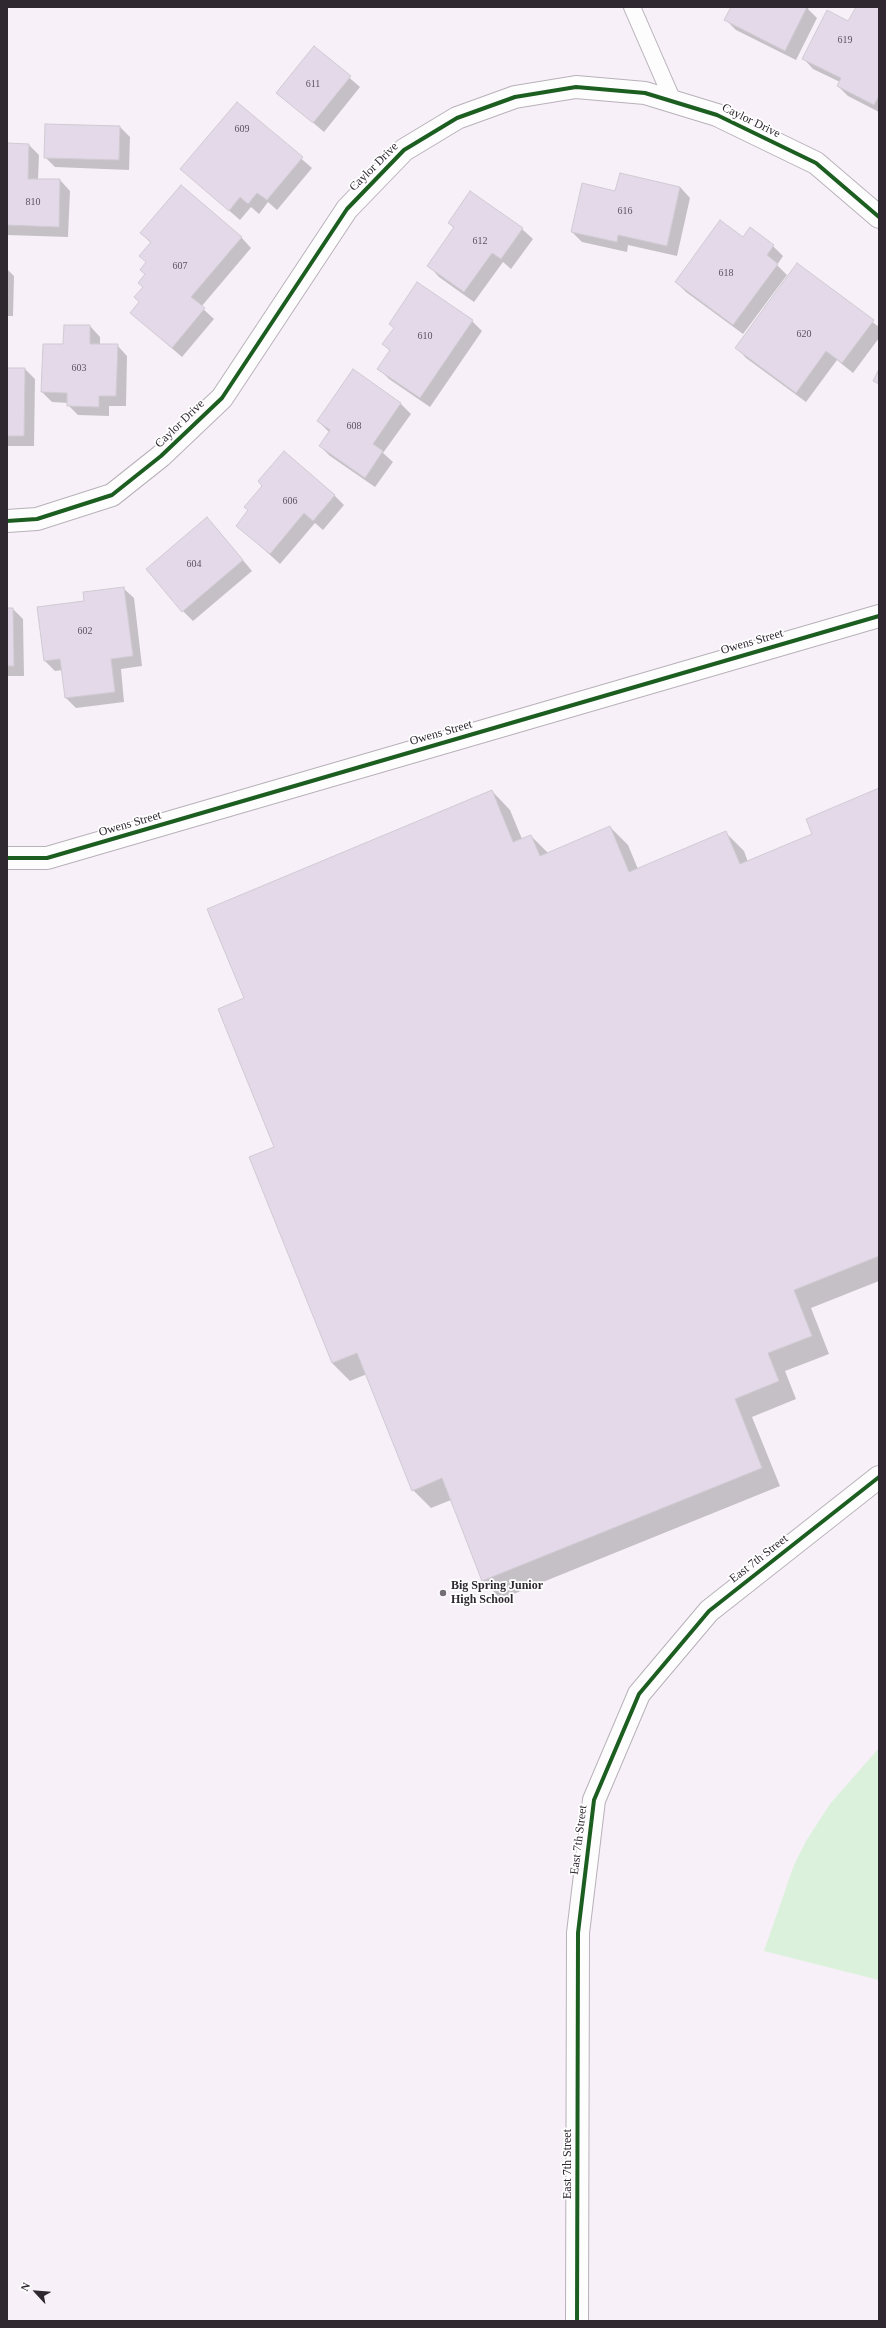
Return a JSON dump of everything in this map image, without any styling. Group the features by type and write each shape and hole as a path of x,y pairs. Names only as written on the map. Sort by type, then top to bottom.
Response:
{"street":[{"name":"Caylor Drive","path":"7,521 37,519 112,495 162,456 222,398 347,209 404,150 457,118 515,97 576,87 645,93 717,115 816,163 879,217"},
{"name":"Owens Street","path":"7,858 47,858 879,616"},
{"name":"East 7th Street","path":"577,2321 578,1933 594,1800 639,1694 709,1611 879,1477"}],"lane":[{"path":"632,7 673,101"}],"green space":[{"path":"879,1748 879,1980 764,1951 794,1865 806,1841 830,1804"}],"building":[{"path":"731,7 807,7 785,51 724,20"},
{"path":"856,7 879,7 879,96 874,105 837,86 841,78 802,59 827,10 848,21"},
{"path":"314,46 351,76 313,123 276,93"},
{"path":"237,102 303,157 267,200 257,193 248,204 240,197 229,211 180,169"},
{"path":"45,124 120,126 119,160 44,158"},
{"path":"7,143 29,144 28,179 60,179 59,227 7,225"},
{"path":"620,173 680,187 667,246 618,235 617,242 571,232 582,183 615,191"},
{"path":"181,185 242,237 191,297 205,308 172,348 130,313 139,302 134,297 143,287 138,283 145,274 140,270 146,262 139,256 151,242 140,233"},
{"path":"470,191 523,228 501,259 492,253 464,292 427,266 454,227 448,223"},
{"path":"720,220 743,237 750,227 774,245 767,255 778,264 733,325 675,282"},
{"path":"797,263 874,320 842,363 826,351 796,393 735,348"},
{"path":"417,282 473,320 420,398 377,369 390,350 382,344 394,328 389,324"},
{"path":"64,325 90,325 90,344 118,344 116,396 99,396 99,407 67,406 67,393 41,392 43,344 63,344"},
{"path":"7,368 25,368 24,436 7,436"},
{"path":"353,369 401,403 373,444 383,451 365,478 319,446 330,430 317,421"},
{"path":"879,369 879,384 873,381"},
{"path":"284,451 335,495 313,521 304,513 270,554 236,526 248,510 244,507 262,486 258,481"},
{"path":"207,517 243,560 182,612 146,569"},
{"path":"124,587 133,656 111,659 115,692 65,698 60,659 44,661 37,607 84,601 83,592"},
{"path":"7,608 13,608 14,666 7,666"},
{"path":"879,788 879,1256 794,1290 812,1336 768,1353 779,1381 735,1399 762,1468 482,1581 442,1478 412,1491 357,1353 332,1363 249,1157 274,1147 218,1009 244,998 207,909 492,790 513,842 531,835 540,856 610,826 629,872 726,831 740,864 812,834 806,819"}],"cycle path":[{"path":"7,521 37,519 112,495 161,456 222,398 347,209 404,150 457,118 515,97 576,87 645,93 717,115 816,163 879,217"},
{"path":"7,858 47,858 879,616"},
{"path":"577,2321 578,1933 594,1800 639,1694 709,1611 879,1477"}],"place":[{"name":"Big Spring Junior High School","path":"443,1593"}]}
